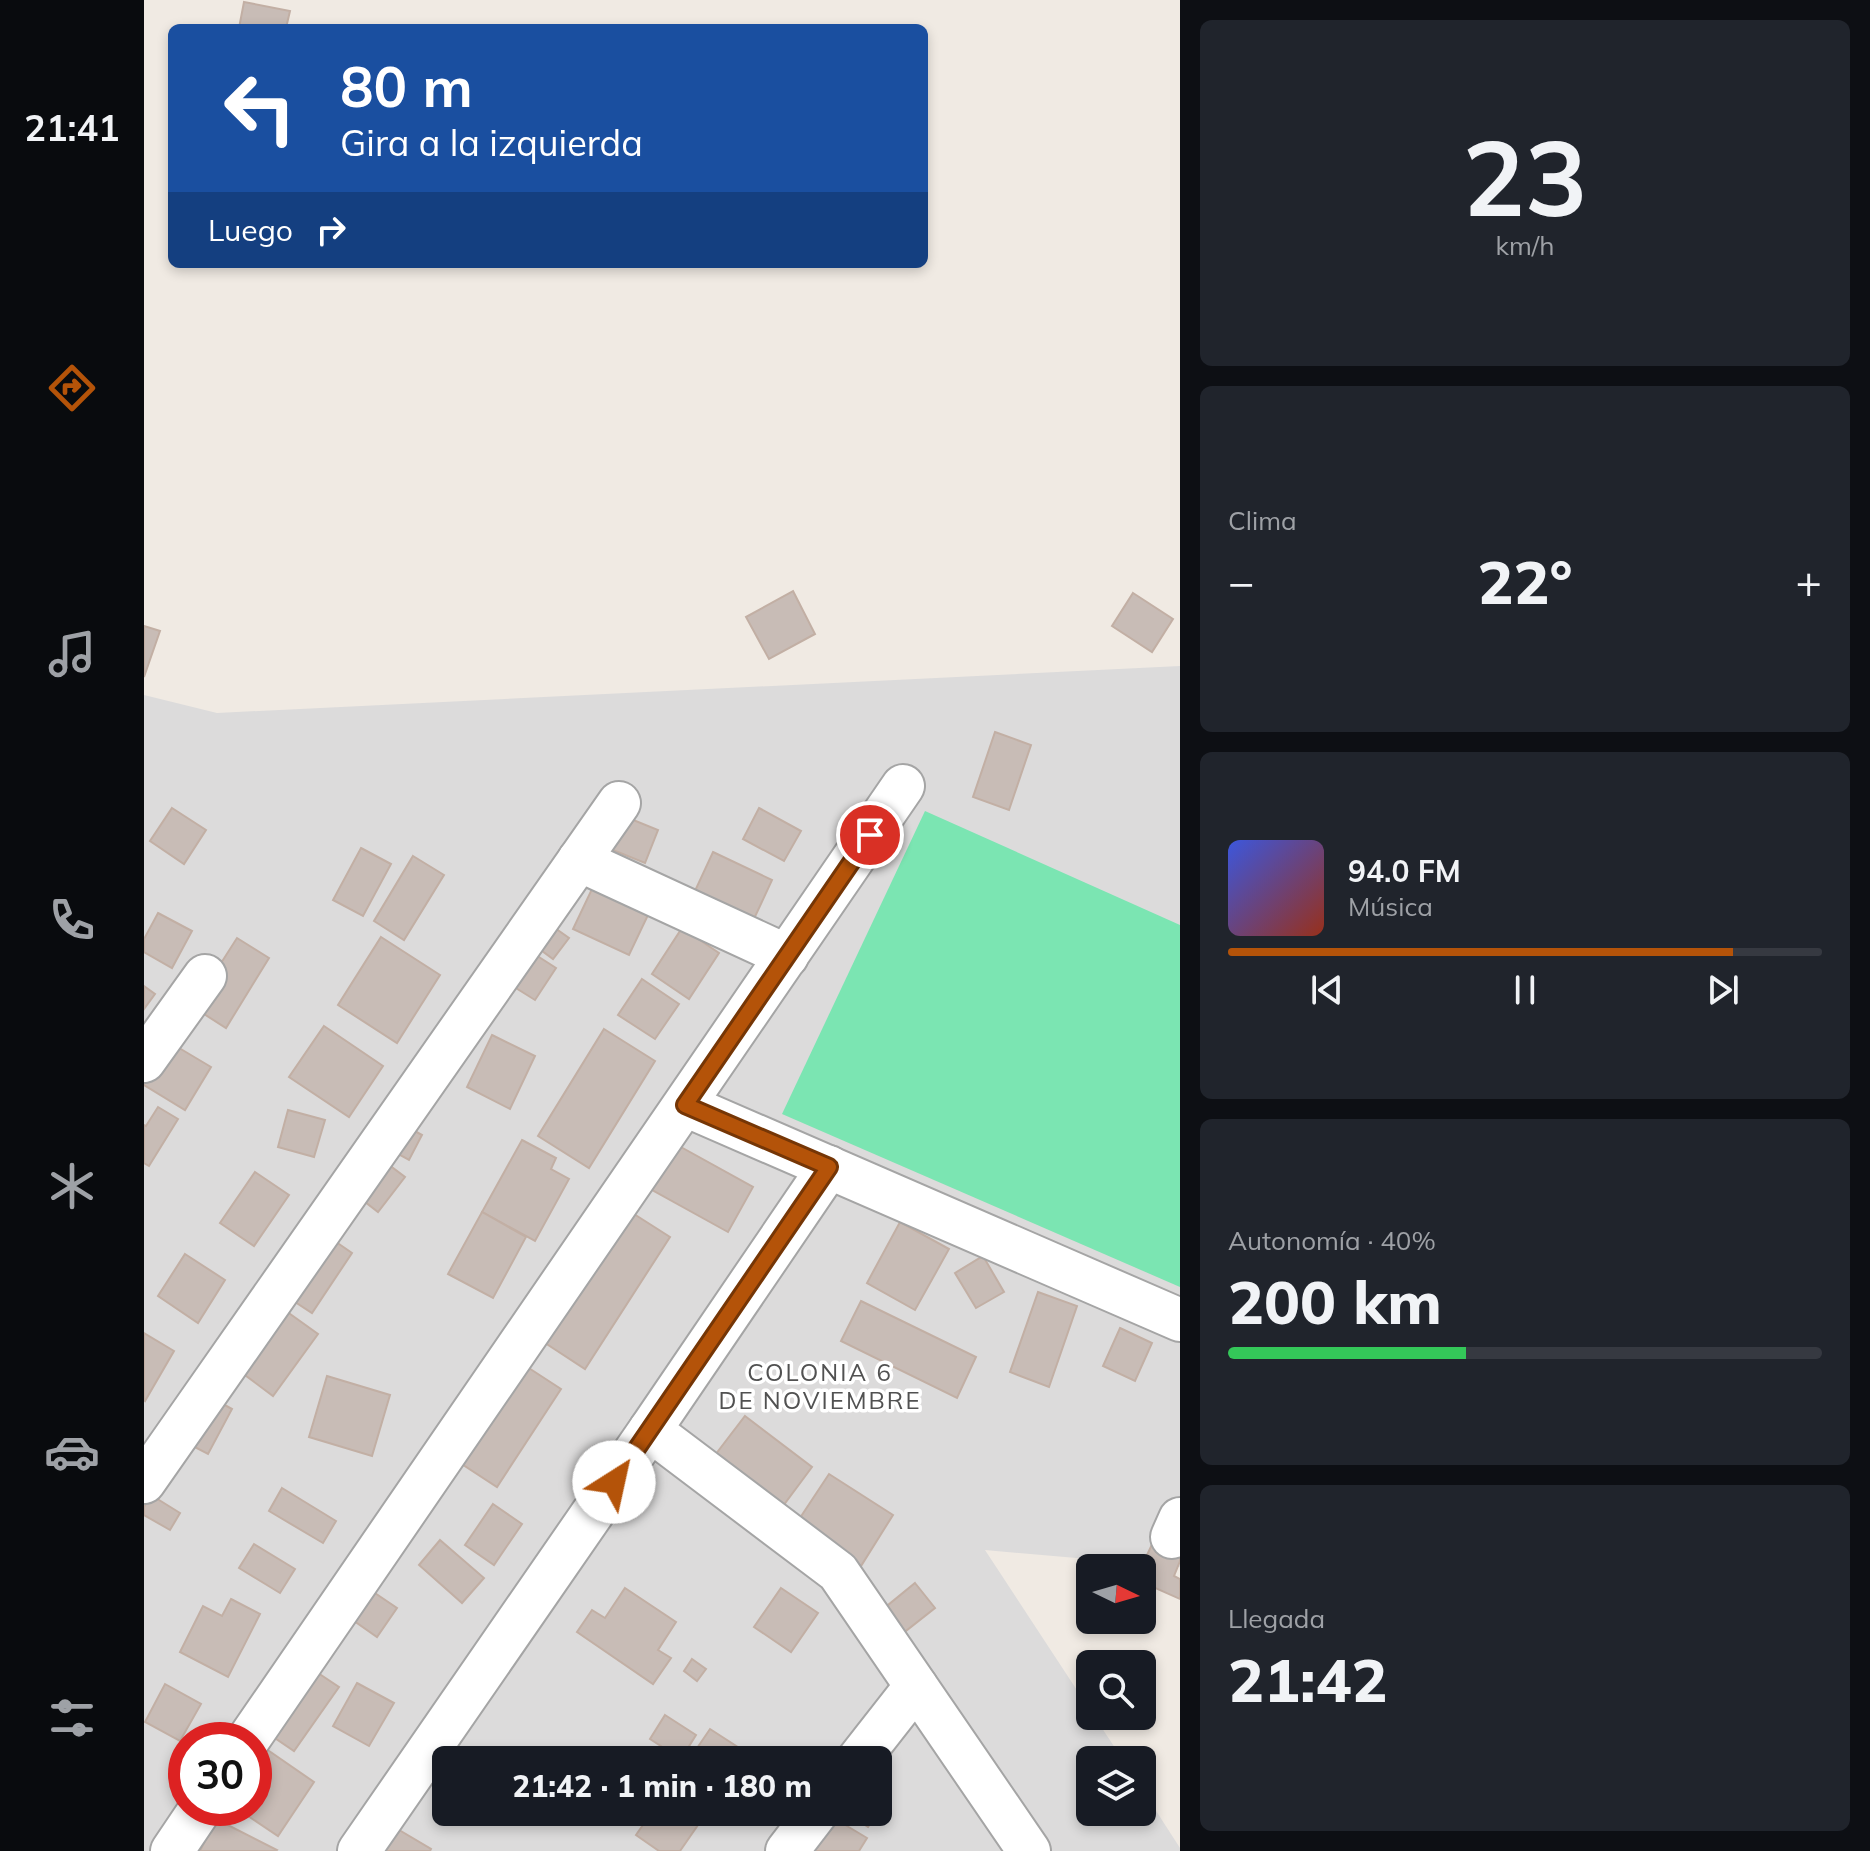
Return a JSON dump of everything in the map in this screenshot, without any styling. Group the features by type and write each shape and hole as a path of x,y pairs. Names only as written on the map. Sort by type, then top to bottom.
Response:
{"street":[{"path":"260,1722 903,786"},
{"path":"144,1482 619,803"},
{"path":"579,860 787,956"},
{"path":"144,1061 205,976"},
{"path":"685,1105 1180,1320"},
{"path":"359,1851 829,1167"},
{"path":"650,1430 838,1572 1029,1851"},
{"path":"869,1746 916,1686"},
{"path":"172,1851 189,1826"},
{"path":"787,1851 806,1826"}],"shaded area":[{"path":"1180,666 1180,1567 1156,1565 1156,1554 1076,1554 1076,1558 985,1550 1076,1689 1076,1730 1103,1730 1114,1746 1076,1746 1076,1826 1156,1826 1156,1811 1180,1851 144,1851 144,695 217,713"}],"green space":[{"path":"925,811 1180,925 1180,1287 782,1114"}],"building":[{"path":"244,2 290,11 287,24 240,24"},
{"path":"793,591 815,634 769,659 746,617"},
{"path":"1133,593 1173,619 1152,652 1112,626"},
{"path":"144,626 160,631 144,677"},
{"path":"995,732 1031,745 1009,810 973,797"},
{"path":"172,808 206,830 184,864 150,841"},
{"path":"759,808 801,831 784,861 743,839"},
{"path":"621,815 658,830 645,863 598,844"},
{"path":"361,848 391,864 363,916 333,900"},
{"path":"713,852 772,880 753,921 694,893"},
{"path":"413,856 444,875 404,940 374,921"},
{"path":"592,889 648,915 629,955 573,929"},
{"path":"158,913 192,931 172,968 144,952 144,939"},
{"path":"545,921 569,938 553,959 530,942"},
{"path":"682,928 719,953 689,999 652,974"},
{"path":"381,937 440,975 397,1043 338,1005"},
{"path":"237,938 269,958 226,1028 193,1007"},
{"path":"525,948 556,968 535,1000 503,980"},
{"path":"642,979 679,1004 655,1039 618,1015"},
{"path":"144,986 155,994 144,1009"},
{"path":"324,1026 383,1066 349,1117 289,1077"},
{"path":"604,1029 655,1061 589,1168 538,1136"},
{"path":"492,1035 535,1056 510,1109 467,1087"},
{"path":"164,1039 211,1067 185,1110 144,1085 144,1073"},
{"path":"158,1107 178,1119 149,1166 144,1163 144,1125"},
{"path":"288,1110 325,1120 314,1157 278,1147"},
{"path":"384,1114 422,1135 409,1160 371,1139"},
{"path":"522,1140 556,1158 551,1169 569,1179 535,1241 482,1212"},
{"path":"670,1141 753,1187 728,1232 645,1186"},
{"path":"364,1146 405,1177 378,1212 337,1180"},
{"path":"255,1172 289,1195 254,1246 220,1223"},
{"path":"623,1207 670,1237 585,1369 539,1339"},
{"path":"482,1212 526,1237 493,1298 448,1274"},
{"path":"900,1222 949,1249 915,1310 867,1283"},
{"path":"326,1235 352,1253 312,1313 286,1296"},
{"path":"185,1254 225,1280 198,1323 158,1296"},
{"path":"983,1256 1004,1292 976,1308 955,1273"},
{"path":"1038,1292 1077,1306 1049,1387 1010,1372"},
{"path":"861,1301 976,1357 957,1398 841,1341"},
{"path":"279,1306 318,1334 273,1396 234,1367"},
{"path":"1120,1328 1152,1343 1135,1381 1103,1366"},
{"path":"144,1333 174,1351 145,1401 144,1400"},
{"path":"518,1361 561,1389 497,1487 454,1459"},
{"path":"327,1376 390,1395 372,1456 309,1437"},
{"path":"212,1398 232,1409 208,1454 187,1443"},
{"path":"745,1416 812,1467 777,1514 709,1463"},
{"path":"829,1474 893,1515 861,1566 796,1524"},
{"path":"282,1488 336,1521 323,1543 269,1511"},
{"path":"151,1495 180,1513 170,1530 144,1515 144,1507"},
{"path":"493,1504 522,1524 494,1565 465,1545"},
{"path":"440,1540 484,1578 462,1603 419,1565"},
{"path":"1154,1540 1180,1552 1174,1576 1180,1579 1180,1599 1156,1588 1156,1554 1148,1554"},
{"path":"254,1544 295,1569 280,1593 239,1568"},
{"path":"915,1583 935,1608 902,1634 882,1610"},
{"path":"366,1587 397,1608 377,1637 347,1616"},
{"path":"625,1588 676,1622 658,1650 671,1658 653,1684 577,1632 592,1610 605,1618"},
{"path":"781,1588 818,1613 791,1652 754,1627"},
{"path":"231,1599 260,1614 228,1677 180,1652 203,1606 222,1616"},
{"path":"692,1659 706,1669 697,1681 684,1671"},
{"path":"309,1667 339,1687 294,1751 272,1736 272,1723"},
{"path":"357,1683 394,1703 369,1746 333,1726"},
{"path":"165,1684 201,1704 191,1722 168,1722 168,1734 145,1722"},
{"path":"665,1715 696,1735 689,1746 661,1746 650,1739"},
{"path":"710,1729 736,1746 698,1746"},
{"path":"272,1753 314,1782 278,1836 263,1826 272,1826"},
{"path":"389,1824 431,1849 430,1851 373,1851"},
{"path":"212,1826 230,1826 277,1850 276,1851 200,1851"},
{"path":"642,1826 697,1826 680,1851 659,1851 636,1835"},
{"path":"820,1826 847,1826 867,1838 859,1851 805,1851"}],"district":[{"name":"COLONIA 6 DE NOVIEMBRE","path":"820,1387"}],"route":[{"path":"614,1482 829,1167 685,1105 870,835"}]}
